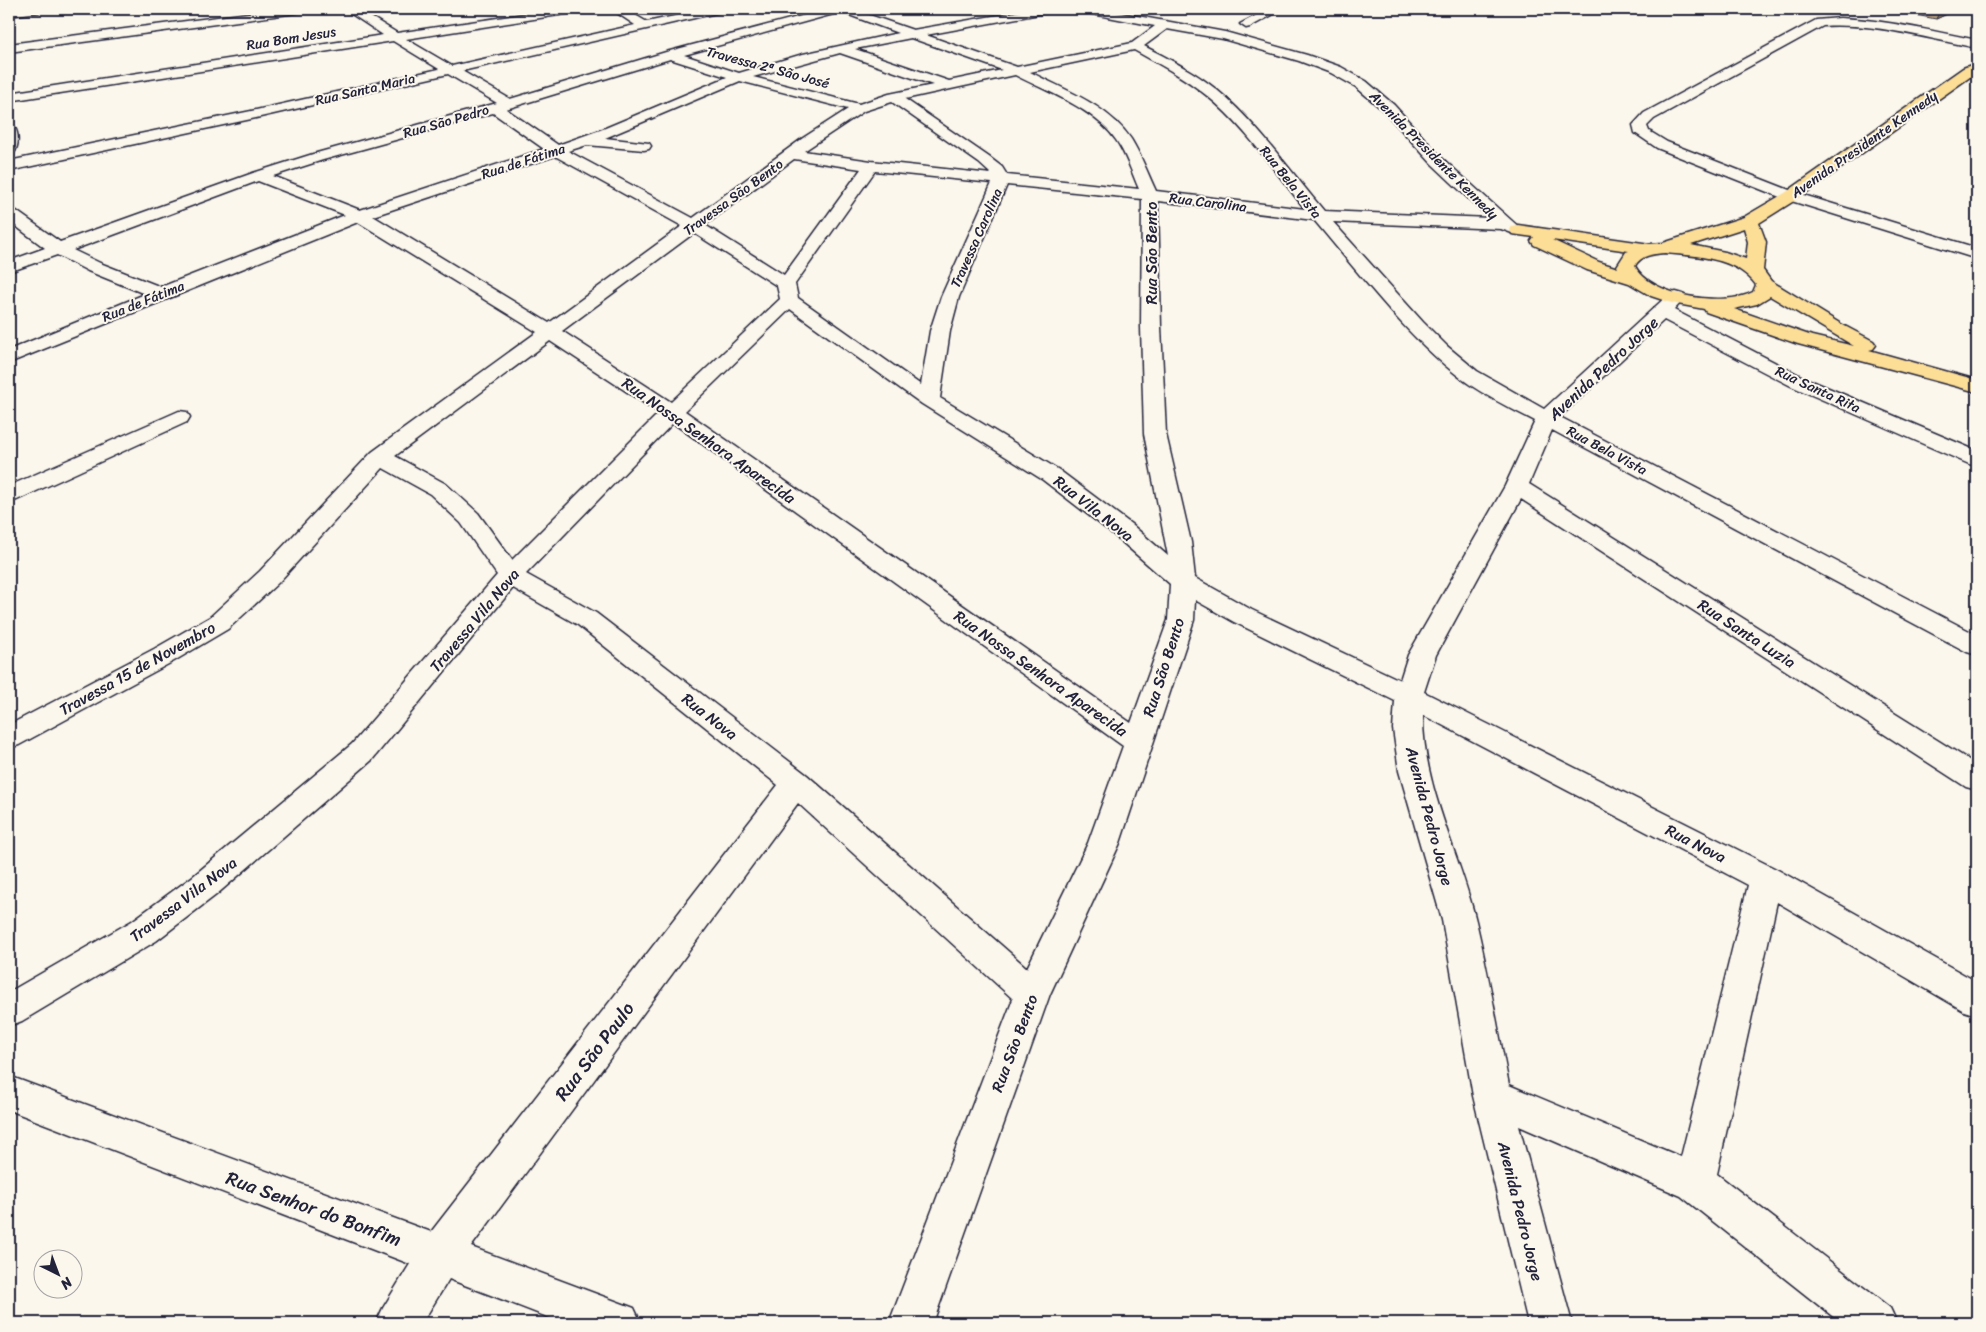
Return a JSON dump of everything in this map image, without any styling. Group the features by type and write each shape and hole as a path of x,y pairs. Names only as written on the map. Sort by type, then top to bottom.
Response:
{"main road":[{"name":"Avenida Presidente Kennedy","path":"1512,227 1658,249 1697,250 1722,256 1760,278 1761,294 1747,302 1678,304 1644,286 1634,278 1626,266 1632,256 1658,249 1750,221 1791,196 1968,71 1977,67"},
{"path":"1750,221 1756,242 1760,278 1834,328 1900,364"},
{"name":"Avenida Presidente Kennedy","path":"1512,227 1593,266 1634,278"},
{"path":"1678,304 1977,386"}],"street":[{"path":"9,13 39,9"},
{"path":"9,48 239,13 304,9"},
{"name":"Rua Vila Nova","path":"350,9 448,70 501,106 555,150 694,226 788,292 929,400 1051,476 1122,529 1183,582 1243,616 1409,696"},
{"name":"Rua Bom Jesus","path":"9,97 578,9"},
{"path":"617,9 643,25"},
{"name":"Rua Santa Maria","path":"9,166 256,114 643,25 721,9"},
{"name":"Rua São Bento","path":"841,9 1019,72 1096,112 1125,141 1150,195 1151,327 1155,434 1179,542 1183,582 1181,620 1104,843 1032,994 911,1323"},
{"name":"Rua São Pedro","path":"9,267 258,176 670,55 841,9"},
{"name":"Rua de Fátima","path":"9,357 359,215 585,140 739,77 773,66 841,49 1050,9"},
{"name":"Avenida Presidente Kennedy","path":"1087,9 1225,36 1303,58 1336,70 1361,84 1389,108 1437,161 1512,227"},
{"path":"1225,36 1241,23 1277,9"},
{"path":"1977,44 1870,23 1835,21 1820,23 1649,116 1640,126 1642,133 1662,145 1791,196 1977,254"},
{"path":"1136,46 1166,24"},
{"name":"Travessa São Bento","path":"380,457 739,191 808,141 859,108 894,97 946,85 1019,72 1136,46"},
{"name":"Rua Bela Vista","path":"1136,46 1185,74 1212,93 1246,127 1319,216 1440,350 1470,375 1502,394 1977,646"},
{"path":"841,49 946,85"},
{"name":"Travessa 2ª São José","path":"670,55 739,77 859,108"},
{"name":"Travessa Carolina","path":"894,97 984,160 996,170 1001,180 950,297 940,331 929,400"},
{"path":"585,140 644,146"},
{"name":"Rua Carolina","path":"792,154 871,166 1150,195 1319,216 1512,227"},
{"name":"Travessa Vila Nova","path":"9,1010 77,972 152,926 204,886 362,752 510,576 788,292 871,166"},
{"name":"Rua Nossa Senhora Aparecida","path":"258,176 359,215 550,332 672,412 1138,742"},
{"path":"9,213 58,249 94,268 161,294"},
{"name":"Avenida Pedro Jorge","path":"1550,1323 1492,1096 1459,920 1414,771 1408,729 1409,696 1422,656 1517,486 1547,418 1678,304"},
{"name":"Rua Santa Rita","path":"1678,304 1798,382 1977,459"},
{"path":"9,495 179,417"},
{"name":"Rua Nova","path":"380,457 438,489 470,518 510,576 588,619 796,783 1032,994"},
{"name":"Travessa 15 de Novembro","path":"9,738 164,655 219,623 269,576 380,457"},
{"name":"Rua Santa Luzia","path":"1517,486 1977,779"},
{"name":"Rua Nova","path":"1409,696 1766,879 1977,1000"},
{"name":"Rua São Paulo","path":"398,1323 440,1254 796,783"},
{"path":"1695,1182 1766,879"},
{"name":"Rua Senhor do Bonfim","path":"9,1093 619,1323"},
{"path":"1492,1096 1695,1182 1875,1323"}]}
